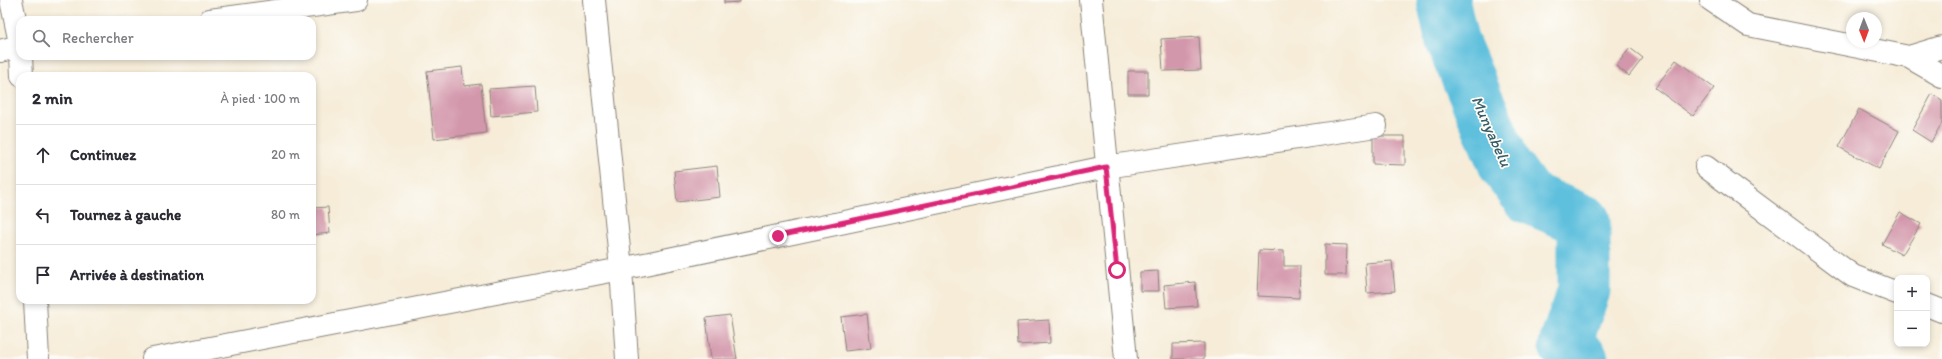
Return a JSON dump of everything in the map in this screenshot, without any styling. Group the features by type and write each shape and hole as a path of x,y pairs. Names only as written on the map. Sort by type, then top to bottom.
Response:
{"street":[{"path":"11,0 16,25"},
{"path":"239,16 356,0"},
{"path":"594,0 621,269 627,359"},
{"path":"1091,0 1106,167 1126,359"},
{"path":"1711,0 1748,25 1909,57 1942,76"},
{"path":"0,51 16,46"},
{"path":"1909,57 1942,48"},
{"path":"21,60 22,72"},
{"path":"153,359 621,269 1106,167 1376,126"},
{"path":"1706,167 1853,276 1894,292"},
{"path":"35,304 38,359"},
{"path":"1930,306 1942,310"}],"building":[{"path":"724,0 740,0 740,2 724,3"},
{"path":"1199,37 1201,70 1163,71 1161,39"},
{"path":"1630,48 1643,58 1629,76 1616,66"},
{"path":"1676,60 1714,88 1693,116 1655,88"},
{"path":"462,67 464,86 481,84 486,133 434,139 427,71"},
{"path":"1128,71 1148,71 1148,94 1128,94"},
{"path":"535,86 537,112 491,116 489,89"},
{"path":"1932,94 1942,100 1942,123 1931,142 1912,130"},
{"path":"1859,109 1899,131 1879,169 1839,147"},
{"path":"1373,136 1405,136 1405,165 1373,164"},
{"path":"717,166 720,197 677,202 674,171"},
{"path":"328,207 330,233 316,235 316,208"},
{"path":"1900,212 1921,224 1902,255 1882,244"},
{"path":"1325,244 1347,245 1346,275 1325,275"},
{"path":"1259,250 1284,251 1284,266 1300,266 1299,298 1257,296"},
{"path":"1392,261 1395,291 1367,293 1365,263"},
{"path":"1158,271 1159,291 1140,291 1140,272"},
{"path":"1195,282 1197,306 1166,308 1164,285"},
{"path":"867,314 871,348 845,351 841,317"},
{"path":"730,315 737,359 711,359 706,318"},
{"path":"1049,320 1050,343 1018,345 1017,322"},
{"path":"1204,343 1204,359 1173,359 1173,344"}],"waterway":[{"name":"Munyabelu","path":"1443,0 1452,41 1505,165 1528,197 1584,221 1584,290 1565,345 1582,359"}],"route":[{"path":"778,236 1106,167 1117,270"}]}
